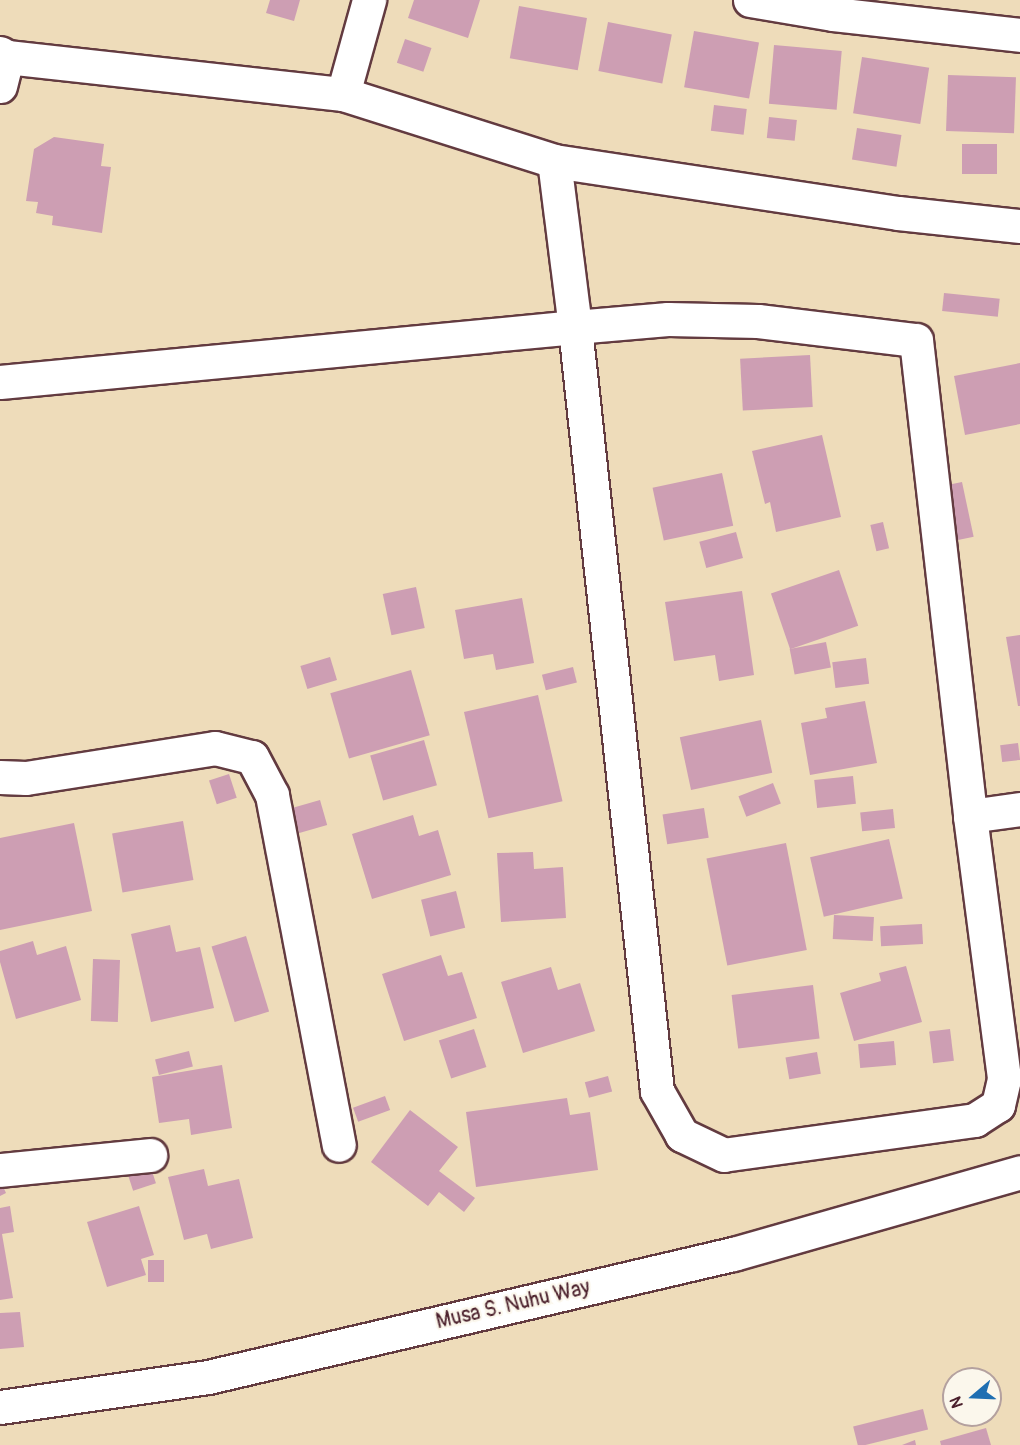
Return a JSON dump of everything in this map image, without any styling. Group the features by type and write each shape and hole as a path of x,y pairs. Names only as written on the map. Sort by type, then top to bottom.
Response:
{"street":[{"path":"343,94 369,0"},
{"path":"750,0 833,14 1020,35"},
{"path":"2,65 343,94 554,161 897,213 1020,226"},
{"path":"0,382 575,327 668,319 758,321 915,340 970,816 1004,1079 998,1105 975,1120 724,1155 682,1135 657,1091 575,327 554,161"},
{"path":"0,777 26,778 215,748 252,757 272,795 339,1145"},
{"path":"970,816 1020,810"},
{"path":"0,1170 150,1155"},
{"name":"Musa S. Nuhu Way","path":"0,1407 208,1377 733,1254 1020,1172"}],"building":[{"path":"270,0 300,0 294,21 266,13"},
{"path":"414,0 480,0 468,38 408,18"},
{"path":"519,6 587,18 578,70 510,58"},
{"path":"608,22 672,34 662,83 598,71"},
{"path":"694,31 759,42 749,99 684,87"},
{"path":"405,39 431,48 423,72 397,63"},
{"path":"774,45 842,51 837,110 769,104"},
{"path":"862,57 929,68 920,124 853,113"},
{"path":"948,75 1016,77 1014,133 946,131"},
{"path":"714,105 747,109 744,135 711,131"},
{"path":"769,117 797,120 795,141 767,138"},
{"path":"857,128 901,135 896,167 852,160"},
{"path":"54,137 104,144 101,166 111,167 102,233 52,225 53,216 36,213 38,202 26,201 34,149"},
{"path":"962,144 997,144 997,174 962,174"},
{"path":"944,293 1000,299 998,317 942,311"},
{"path":"810,355 813,407 743,411 740,359"},
{"path":"1020,363 1020,424 965,435 954,376"},
{"path":"822,435 841,517 776,532 770,502 765,504 752,451"},
{"path":"722,473 733,526 664,541 653,488"},
{"path":"962,482 974,537 952,541 940,487"},
{"path":"883,522 889,548 876,551 870,525"},
{"path":"736,532 743,558 706,568 699,542"},
{"path":"839,570 858,626 790,649 771,593"},
{"path":"416,587 425,628 391,635 383,594"},
{"path":"742,591 754,675 719,681 715,655 674,661 665,602"},
{"path":"522,598 534,663 496,670 493,654 464,659 455,610"},
{"path":"1020,635 1020,706 1018,706 1006,637"},
{"path":"826,642 831,668 795,675 790,649"},
{"path":"330,657 337,680 307,689 300,666"},
{"path":"866,658 869,684 835,688 832,662"},
{"path":"573,667 577,683 546,690 542,675"},
{"path":"411,670 430,735 349,759 330,693"},
{"path":"538,695 563,801 488,818 464,712"},
{"path":"865,701 877,763 810,775 801,723 827,718 825,708"},
{"path":"761,720 772,773 691,790 680,737"},
{"path":"424,740 437,785 383,801 370,755"},
{"path":"1018,743 1020,760 1002,762 1000,745"},
{"path":"229,774 237,798 217,804 209,780"},
{"path":"853,776 856,804 817,808 814,780"},
{"path":"773,783 781,804 746,817 738,796"},
{"path":"320,800 327,825 299,833 292,808"},
{"path":"704,808 709,838 667,844 663,815"},
{"path":"893,809 895,828 862,831 860,812"},
{"path":"413,815 419,836 438,830 451,875 372,899 352,834"},
{"path":"183,821 193,880 123,893 112,834"},
{"path":"74,823 92,911 0,930 0,838"},
{"path":"889,839 903,898 824,917 810,857"},
{"path":"786,843 807,950 727,965 706,858"},
{"path":"533,852 534,869 563,867 566,918 501,922 497,853"},
{"path":"456,891 465,928 430,937 421,900"},
{"path":"834,915 874,917 873,941 833,939"},
{"path":"922,924 923,944 881,946 880,926"},
{"path":"170,925 176,952 200,947 214,1008 151,1022 131,934"},
{"path":"246,936 269,1012 235,1022 212,947"},
{"path":"33,941 37,955 66,946 81,1000 16,1019 0,962 0,951"},
{"path":"441,955 448,976 462,972 477,1018 404,1041 382,974"},
{"path":"93,959 120,960 118,1022 91,1021"},
{"path":"906,966 922,1022 854,1041 840,993 881,981 879,973"},
{"path":"551,967 558,990 580,983 595,1031 523,1053 501,982"},
{"path":"813,985 820,1039 738,1049 732,995"},
{"path":"474,1029 486,1067 451,1078 439,1040"},
{"path":"950,1029 954,1061 933,1063 929,1032"},
{"path":"894,1041 896,1065 860,1068 858,1044"},
{"path":"189,1051 193,1067 159,1075 155,1059"},
{"path":"817,1052 821,1074 789,1079 785,1058"},
{"path":"222,1065 232,1128 191,1135 189,1119 159,1123 152,1077"},
{"path":"608,1076 612,1091 589,1098 585,1082"},
{"path":"385,1096 390,1110 358,1122 353,1108"},
{"path":"567,1098 570,1115 590,1112 598,1170 476,1187 466,1112"},
{"path":"410,1110 458,1147 439,1171 475,1198 464,1212 439,1192 428,1206 371,1162"},
{"path":"151,1168 156,1183 133,1191 128,1175"},
{"path":"204,1169 208,1186 239,1179 253,1238 211,1249 207,1234 184,1240 168,1177"},
{"path":"0,1180 6,1193 0,1196"},
{"path":"10,1206 14,1232 2,1234 13,1298 0,1300 0,1208"},
{"path":"139,1206 154,1255 141,1259 146,1275 107,1287 87,1222"},
{"path":"148,1260 164,1260 164,1282 148,1282"},
{"path":"20,1312 24,1347 0,1349 0,1313"},
{"path":"923,1409 928,1429 858,1445 853,1426"},
{"path":"986,1428 991,1445 941,1445 940,1441"},
{"path":"915,1440 916,1445 902,1445"}]}
